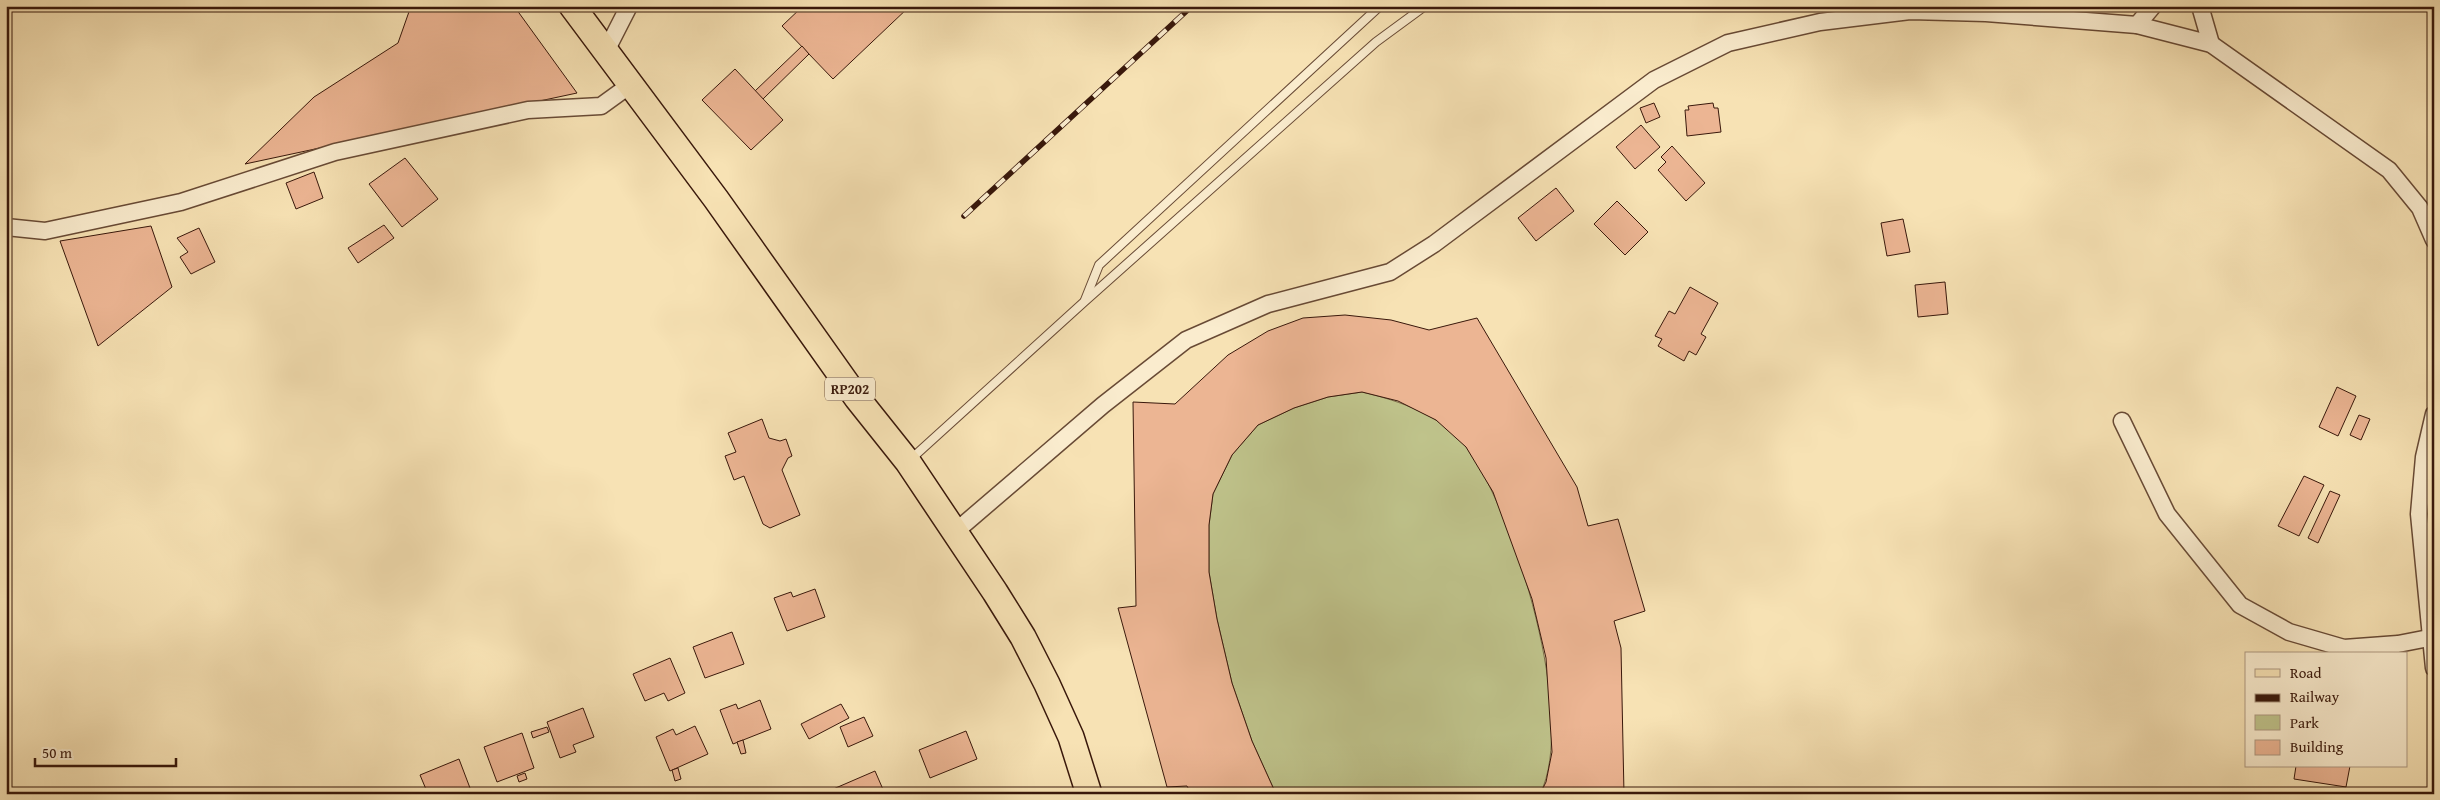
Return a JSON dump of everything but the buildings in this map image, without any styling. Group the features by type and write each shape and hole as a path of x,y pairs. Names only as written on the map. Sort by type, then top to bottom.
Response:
{"main road":[{"name":"RP202","path":"572,6 716,199 857,398 908,462 955,532 1023,636 1071,737 1089,794"}],"street":[{"path":"606,51 629,6"},
{"path":"2136,25 2153,6"},
{"path":"2200,6 2211,44"},
{"path":"955,532 1103,404 1186,340 1268,304 1390,272 1434,244 1654,80 1728,42 1820,22 1911,9 1986,13 2136,25 2211,44 2389,170 2420,208 2434,240"},
{"path":"6,227 45,231 181,202 335,152 528,110 601,106 630,85"},
{"path":"2434,414 2424,457 2420,514 2434,668"},
{"path":"2122,421 2167,514 2240,605 2290,632 2344,648 2398,644 2432,637"}],"lane":[{"path":"1084,302 1099,265 1380,6"},
{"path":"908,462 1084,302 1376,42 1426,6"}],"green space":[{"path":"1362,392 1391,400 1419,411 1433,418 1457,436 1467,448 1485,478 1504,519 1521,566 1536,617 1546,669 1551,717 1550,760 1540,794 1276,794 1252,741 1232,683 1217,619 1209,572 1209,525 1213,494 1232,455 1258,425 1294,408 1328,397"}],"railway":[{"path":"964,216 1192,6"}]}
